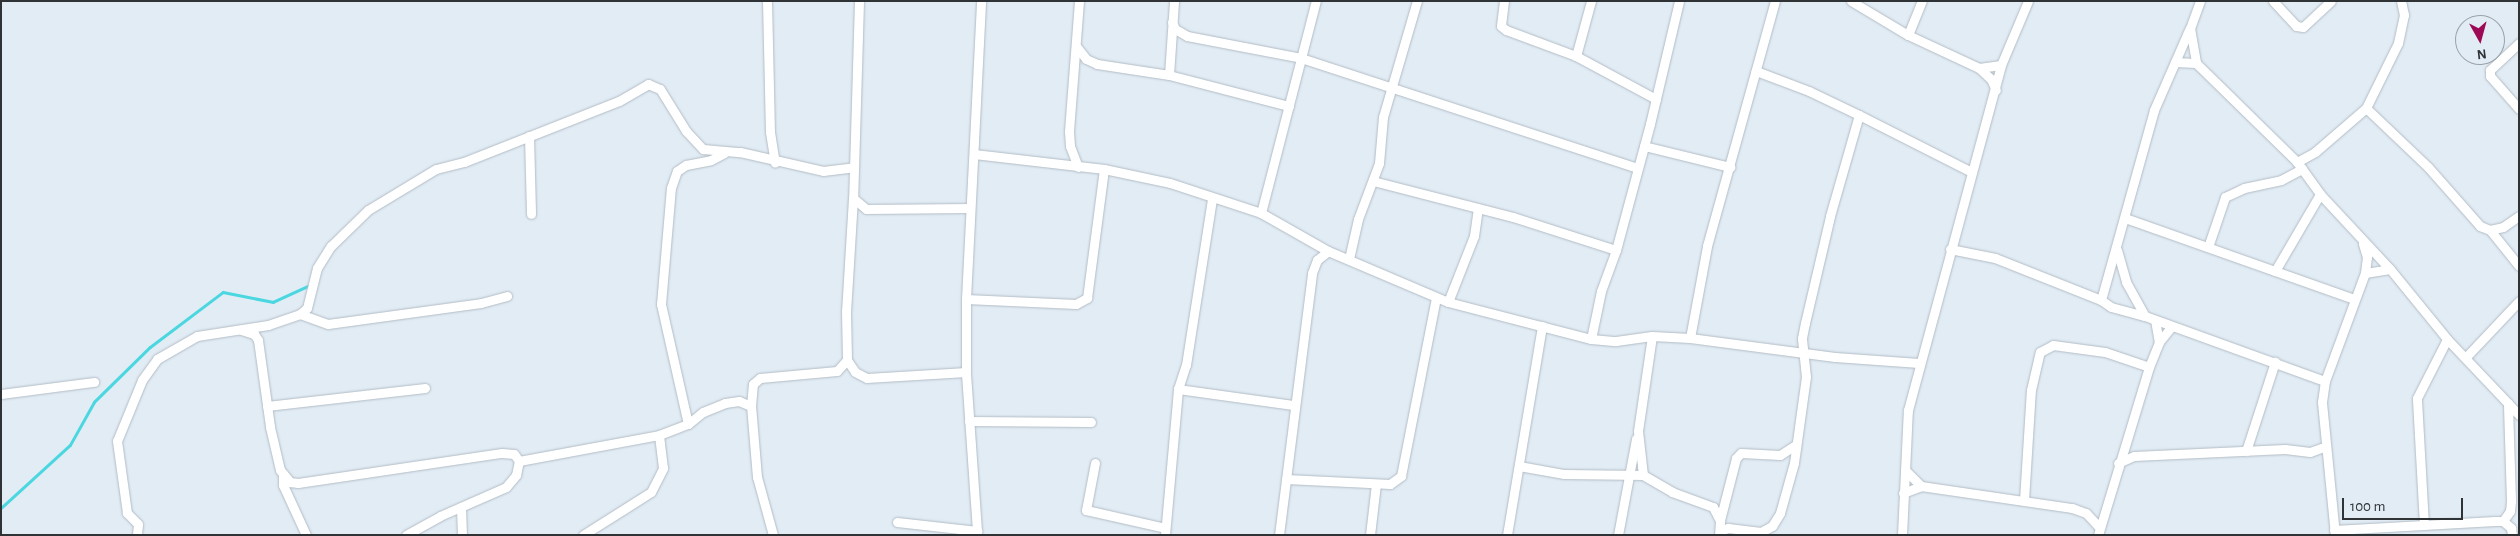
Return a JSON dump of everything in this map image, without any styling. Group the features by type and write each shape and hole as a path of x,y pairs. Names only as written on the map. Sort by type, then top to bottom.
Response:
{"street":[{"path":"767,1 770,132 775,162"},
{"path":"859,1 854,198 846,311 847,360 855,372 867,378 966,372"},
{"path":"897,522 977,531 966,372 966,298 981,1"},
{"path":"1078,167 1070,146 1069,131 1079,1"},
{"path":"1169,75 1174,1"},
{"path":"1262,213 1316,1"},
{"path":"1349,259 1358,219 1379,163 1383,117 1393,89 1417,1"},
{"path":"1504,1 1501,26 1506,30 1576,56 1656,99"},
{"path":"1576,56 1591,1"},
{"path":"1591,339 1601,291 1616,250 1644,146 1679,1"},
{"path":"1690,338 1707,246 1775,1"},
{"path":"1851,1 1908,35 1979,68 1991,79 1996,90"},
{"path":"1908,35 1922,1"},
{"path":"1902,535 1908,410 1919,363 1970,171 1996,90 2001,65 2028,1"},
{"path":"2101,300 2117,249 2154,110 2200,1"},
{"path":"2273,1 2296,26 2303,27 2331,1"},
{"path":"2208,247 2225,197 2244,188 2281,180 2300,166 2366,108 2398,43 2404,15 2401,1"},
{"path":"1172,22 1175,29 1186,36 1301,58 1638,168"},
{"path":"2190,28 2196,63 2300,166 2320,194 2362,242 2390,269 2447,339 2519,415"},
{"path":"2519,43 2490,70 2490,76 2519,109"},
{"path":"1076,46 1086,59 1097,64 1169,75 1289,106"},
{"path":"2175,62 2196,63"},
{"path":"1979,68 2001,65"},
{"path":"1756,71 1809,91 1970,171"},
{"path":"137,535 138,524 127,513 117,441 142,380 157,359 173,347 197,336 268,325 300,314 310,301 317,268 325,253 368,210 436,169 620,101 639,87 654,85 663,93 694,142 703,149 729,151 823,171 854,167"},
{"path":"2366,108 2428,167 2480,226 2490,230 2519,266"},
{"path":"1720,529 1728,528 1761,532 1772,526 1785,500 1794,463 1794,446 1806,376 1802,353 1805,323 1828,226 1859,115"},
{"path":"529,136 531,214"},
{"path":"1644,146 1730,167"},
{"path":"688,424 661,304 671,188 677,171 686,165 711,160 729,151"},
{"path":"974,154 1104,169 1170,184 1212,199 1262,213 1328,251 1448,302 1591,339 1616,341 1652,336 1690,338 1802,353 1919,363"},
{"path":"966,298 1076,304 1087,298 1104,169"},
{"path":"1373,181 1478,208 1616,250"},
{"path":"2275,271 2320,194"},
{"path":"854,198 866,209"},
{"path":"1095,463 1086,510 1165,531 1178,389 1186,365 1212,199"},
{"path":"852,218 866,209 970,208"},
{"path":"1448,302 1474,236 1478,208"},
{"path":"2490,230 2503,227 2519,216"},
{"path":"2124,218 2354,299"},
{"path":"2362,242 2367,257 2365,273 2325,381 2324,447 2334,532 2503,521 2511,528 2512,535"},
{"path":"2117,249 2126,282 2145,316"},
{"path":"1950,250 1995,258 2101,300 2111,307 2145,316 2172,328 2275,362 2325,381"},
{"path":"1278,535 1312,273 1317,260 1328,251"},
{"path":"2365,273 2390,269"},
{"path":"300,314 328,324 481,303 507,296"},
{"path":"1286,479 1390,484 1401,476 1436,297"},
{"path":"2466,357 2519,301"},
{"path":"2155,320 2159,342"},
{"path":"1507,535 1542,326"},
{"path":"2099,531 2118,463 2149,367 2159,342 2172,328"},
{"path":"239,329 254,334 258,340 268,406 283,474 283,485 306,535"},
{"path":"1618,535 1638,431 1652,336"},
{"path":"2424,525 2417,398 2447,339"},
{"path":"2024,500 2031,390 2040,352 2053,345 2105,352 2149,367"},
{"path":"773,535 757,477 751,406 755,380 837,371 847,360"},
{"path":"2246,451 2275,362"},
{"path":"1,394 94,382"},
{"path":"268,406 425,388"},
{"path":"1178,389 1294,405"},
{"path":"520,461 659,435 688,424 703,412 726,403 739,401 751,406"},
{"path":"2503,521 2510,511 2511,501 2508,403"},
{"path":"969,421 1091,422"},
{"path":"1638,431 1643,475"},
{"path":"583,535 651,492 663,468 659,435"},
{"path":"2124,444 2134,456"},
{"path":"1720,529 1736,458 1741,453 1780,455 1794,446"},
{"path":"2118,463 2134,456 2246,451 2310,452 2324,447"},
{"path":"283,474 290,482 305,483 502,453 514,454 520,461"},
{"path":"406,535 506,487 516,476 520,461"},
{"path":"1519,466 1564,474 1643,475 1672,492 1708,503 1720,529"},
{"path":"1905,470 1921,486"},
{"path":"1370,535 1376,484"},
{"path":"1903,493 1921,486 2072,508 2086,514 2099,531"},
{"path":"461,507 462,535"}],"waterway":[{"path":"1,508 70,445 94,402 150,347 223,292 273,302 310,285"}]}
